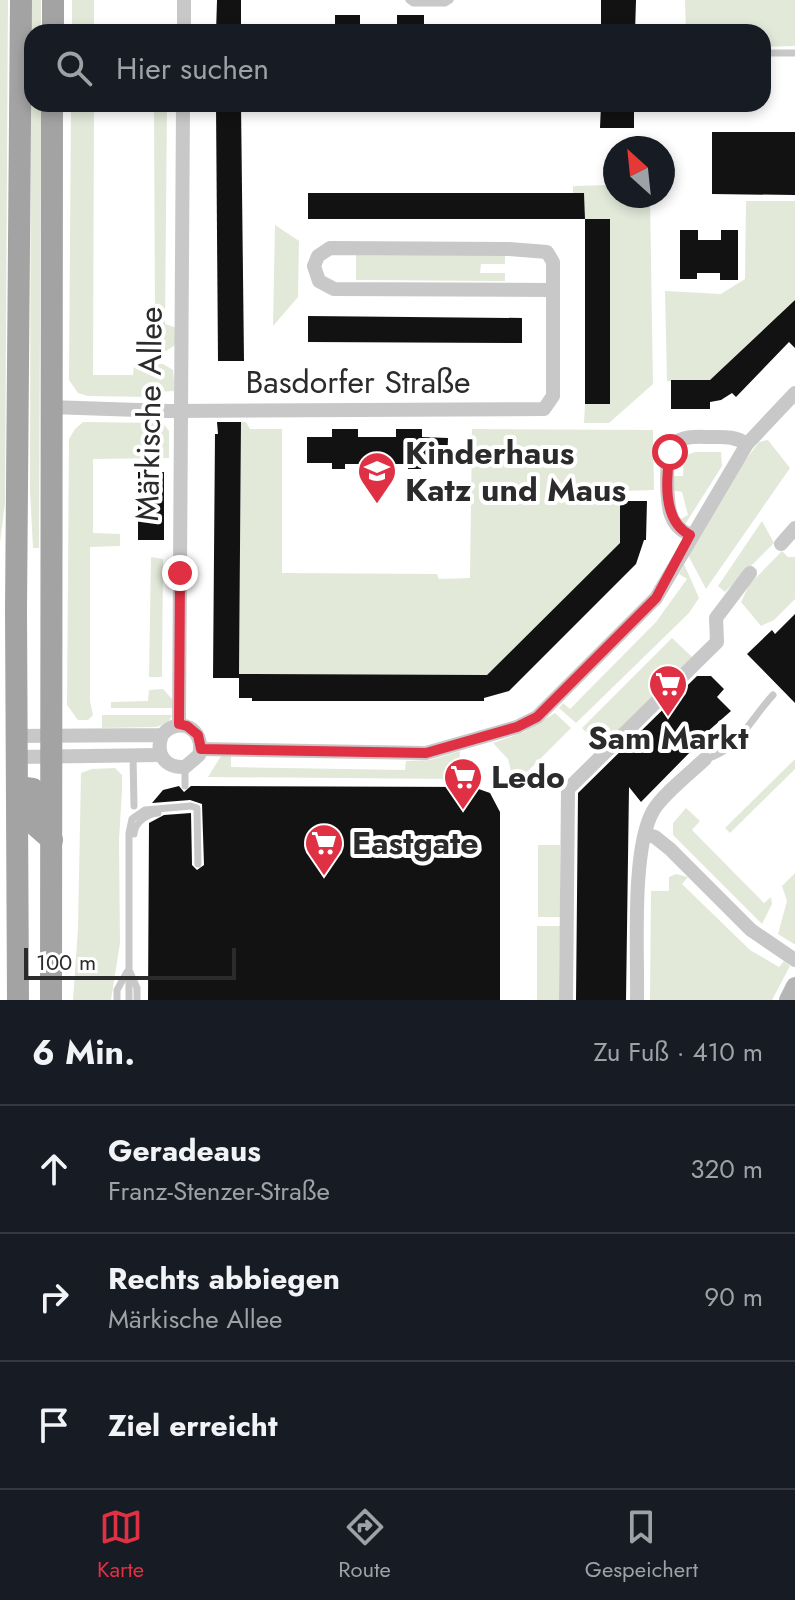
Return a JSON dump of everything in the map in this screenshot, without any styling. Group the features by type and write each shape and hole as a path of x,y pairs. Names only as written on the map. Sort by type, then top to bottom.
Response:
{"main road":[{"path":"18,1000 21,0"},
{"path":"53,0 53,24"},
{"path":"51,1000 52,112"},
{"path":"18,787 33,789 36,826 52,840"}],"street":[{"path":"184,0 184,24"},
{"name":"Märkische Allee","path":"179,724 183,112"},
{"name":"Basdorfer Straße","path":"50,407 181,410 544,409 553,396 553,262 547,252 330,248 318,256 314,266 319,281 334,289 552,290"},
{"path":"201,749 426,753 517,727 537,717 656,598 690,535 747,444 795,393"},
{"path":"690,535 681,530 671,515 668,477 673,446 682,439 692,438 735,437 747,444"},
{"path":"781,544 795,528"},
{"path":"566,1000 568,789 717,642 716,618 750,573"},
{"path":"179,724 198,735 201,749 196,760 185,767 170,765 160,755 158,745 167,728 179,724"},
{"path":"17,747 162,735"},
{"path":"17,747 52,746 133,756 160,755"},
{"path":"637,1000 639,871 645,834 653,810 705,759"},
{"path":"645,834 655,837 670,849 757,936 795,960"},
{"path":"788,1000 795,986"}],"lane":[{"path":"409,0 413,3 445,3 450,0"},
{"path":"771,53 795,53"},
{"path":"705,759 727,750 773,695"},
{"path":"133,756 134,806"},
{"path":"185,767 185,786"},
{"path":"137,1000 137,988 129,970 129,833 132,819 145,810 197,808 198,864"},
{"path":"129,1000 134,829 146,817 161,813"},
{"path":"117,1000 117,990 129,970"}],"green space":[{"path":"0,0 8,0 5,503 0,542"},
{"path":"31,0 41,0 41,24 31,24"},
{"path":"72,0 94,0 94,24 72,24"},
{"path":"685,0 795,0 795,46 771,47 771,24 686,24"},
{"path":"31,112 41,112 39,548 33,548 30,491"},
{"path":"71,112 94,112 93,375 133,375 134,365 163,364 173,370 175,391 154,392 151,397 88,396 78,393 69,380"},
{"path":"154,112 167,112 165,324 177,328 175,345 166,351 149,351 147,316 155,316"},
{"path":"603,185 603,208 650,208 653,384 609,423 584,423 585,404 610,404 610,219 585,219 584,193 573,193 573,186"},
{"path":"746,201 795,201 795,300 709,381 667,381 665,291 721,294 745,279"},
{"path":"275,225 299,241 298,297 273,326"},
{"path":"356,254 505,254 505,264 481,264 480,273 505,273 505,281 356,280"},
{"path":"83,422 163,423 169,431 169,458 93,459 93,533 120,534 120,546 90,547 90,701 93,715 88,720 78,720 67,705 69,439"},
{"path":"241,422 246,422 250,429 282,429 282,573 437,574 439,579 470,578 472,429 653,430 654,490 621,491 622,544 488,677 239,674"},
{"path":"768,440 790,468 706,589 688,555 738,470 759,442"},
{"path":"695,452 721,452 722,466 684,526 679,520 688,515 682,492 671,490 671,476 683,476 684,456"},
{"path":"762,521 774,543 725,592 718,586"},
{"path":"782,551 788,557 795,557 795,599 774,620 761,626 741,602 749,585"},
{"path":"151,557 163,559 162,677 149,677"},
{"path":"684,564 699,598 689,613 576,723 559,708 563,703 570,709 656,622 687,579 679,574"},
{"path":"672,638 692,657 601,747 582,728"},
{"path":"163,689 172,699 173,708 111,708 111,702 148,701 149,690"},
{"path":"555,713 571,728 521,778 513,779 508,759 493,743 524,732"},
{"path":"102,715 172,715 168,723 156,727 102,728"},
{"path":"460,751 459,779 208,777 221,756 231,756 231,767 405,770 406,761 430,760"},
{"path":"795,759 795,769 730,833 725,828"},
{"path":"115,768 122,775 120,943 111,1000 73,1000 78,928 81,773"},
{"path":"686,808 700,821 692,830 764,903 771,897 772,904 762,924 673,835 673,823"},
{"path":"538,845 560,845 560,917 538,917"},
{"path":"795,873 794,944 778,934 787,901 782,886"},
{"path":"676,874 688,877 682,884 750,950 779,967 784,961 790,966 772,1000 650,1000 651,891 669,891 669,877"},
{"path":"537,926 560,926 559,1000 537,1000"}],"building":[{"path":"217,0 241,0 241,24 216,24"},
{"path":"601,0 636,0 635,24 601,24"},
{"path":"335,15 360,15 360,24 335,24"},
{"path":"397,15 424,15 424,24 397,24"},
{"path":"216,112 241,112 244,361 218,361"},
{"path":"601,112 634,112 634,128 600,128"},
{"path":"712,132 795,132 795,195 712,194"},
{"path":"308,193 584,193 585,219 308,219"},
{"path":"585,219 610,219 610,404 585,404"},
{"path":"680,230 698,230 698,240 721,240 721,230 738,230 738,280 720,280 720,273 697,273 697,279 680,279"},
{"path":"795,300 795,348 789,342 736,397 732,393 710,402 710,409 671,409 671,380 710,380"},
{"path":"308,316 522,318 522,343 308,342"},
{"path":"217,422 241,422 239,674 487,675 620,543 620,501 647,501 646,540 636,564 509,691 484,698 484,701 252,701 252,698 239,698 239,678 213,678"},
{"path":"332,429 358,429 358,437 396,437 396,429 422,429 422,437 448,438 447,464 422,464 421,469 408,469 408,464 345,464 345,469 332,469 332,463 307,463 307,437 332,437"},
{"path":"138,472 164,472 164,540 138,540"},
{"path":"795,614 795,703 747,654 772,630 775,634"},
{"path":"697,676 711,676 724,689 717,697 731,711 698,740 700,742 641,802 629,787 626,1000 576,1000 578,793"},
{"name":"Eastgate","path":"179,786 184,792 191,786 473,787 490,793 500,812 500,1000 148,1000 149,823 164,815 191,813 192,865 197,870 204,865 202,804 190,800 152,803 163,790"}],"place":[{"name":"Kinderhaus Katz und Maus","path":"377,505"},
{"name":"Sam Markt","path":"668,718"},
{"name":"Ledo","path":"463,811"},
{"name":"Eastgate","path":"324,877"}],"route":[{"path":"180,573 179,724 193,729 201,741 201,749 426,753 517,727 537,717 656,598 690,535 681,530 671,515 668,492 670,452"}]}
